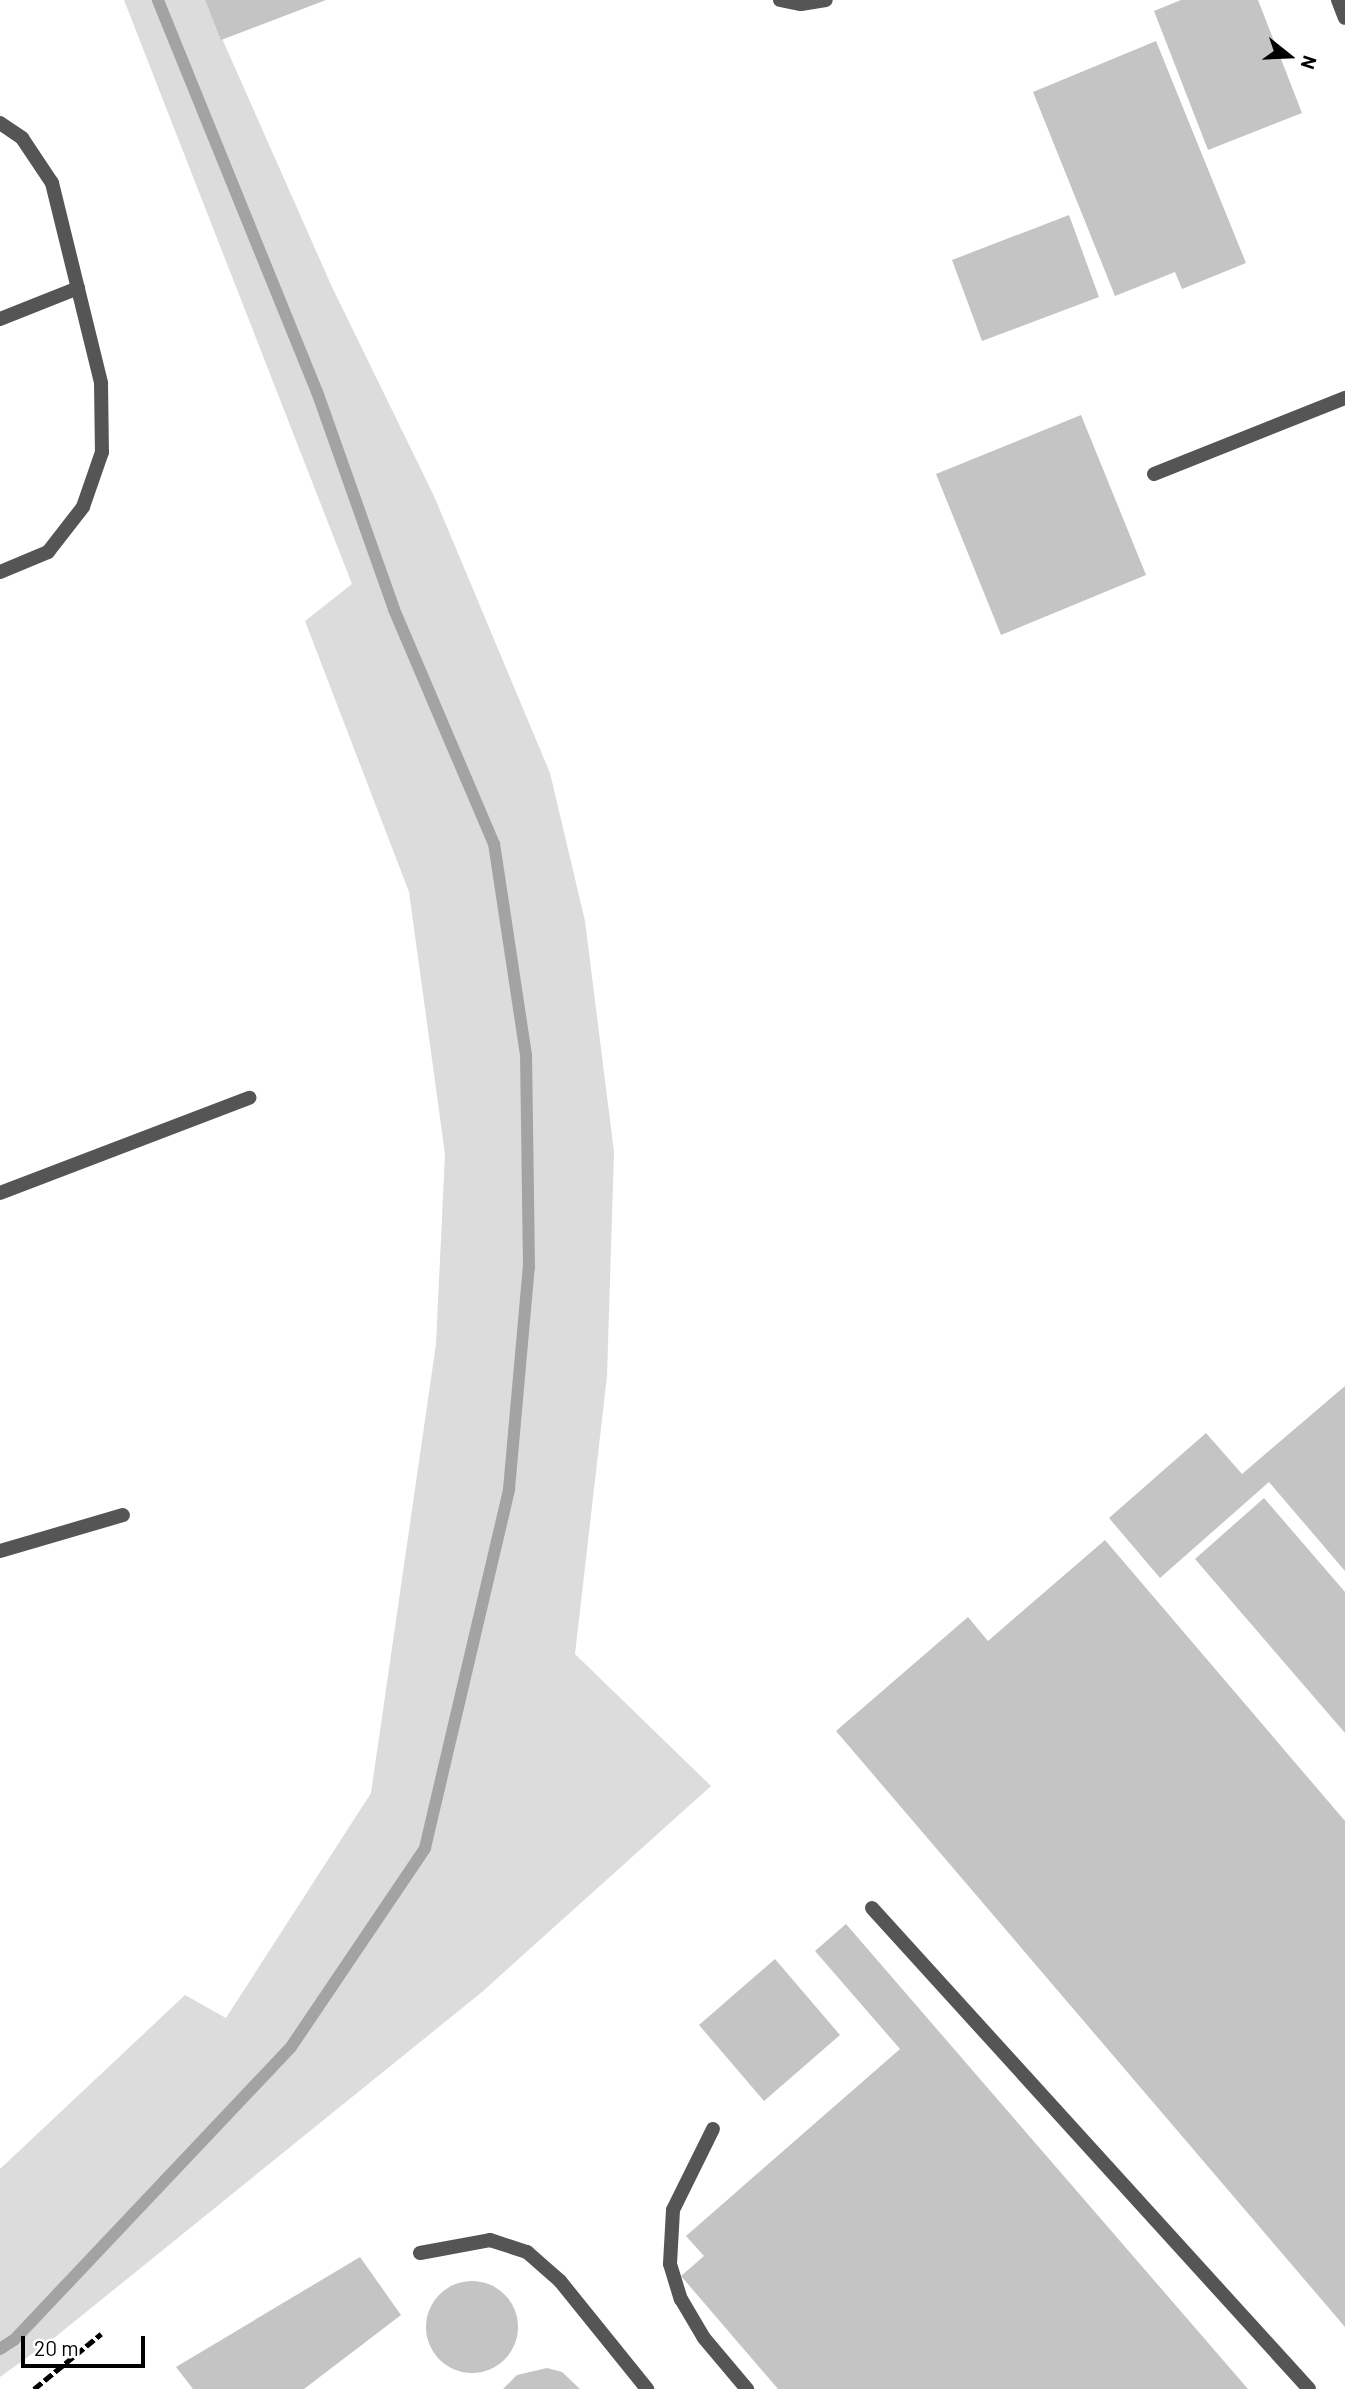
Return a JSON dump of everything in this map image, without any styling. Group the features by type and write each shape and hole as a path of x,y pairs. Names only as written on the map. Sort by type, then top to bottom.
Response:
{"street":[{"path":"780,0 801,4 826,0"},
{"path":"1338,0 1345,18"},
{"path":"0,123 22,138 52,183 101,383 102,452 83,507 48,552 0,572"},
{"path":"0,319 78,288"},
{"path":"1154,474 1345,398"},
{"path":"0,1193 249,1098"},
{"path":"0,1551 123,1516"},
{"path":"872,1908 1309,2389"},
{"path":"713,2129 673,2210 670,2264 681,2299 705,2338 747,2389"},
{"path":"420,2253 490,2240 527,2252 560,2281 647,2389"}],"shaded area":[{"path":"124,0 205,0 332,287 434,496 550,773 585,921 614,1152 607,1376 575,1654 711,1786 482,1992 54,2338 0,2377 0,2169 185,1995 226,2018 371,1793 436,1344 445,1154 409,892 305,621 352,584"}],"building":[{"path":"205,0 326,0 221,40"},
{"path":"1181,0 1258,0 1302,113 1208,150 1154,11"},
{"path":"1156,41 1246,263 1182,289 1175,272 1115,296 1033,92"},
{"path":"1069,215 1099,297 982,341 952,260"},
{"path":"1081,415 1146,575 1001,635 936,474"},
{"path":"1345,1386 1345,1571 1269,1482 1160,1578 1109,1518 1206,1433 1242,1474"},
{"path":"1264,1498 1345,1592 1345,1733 1195,1559"},
{"path":"1105,1540 1345,1821 1345,2327 836,1731 968,1617 988,1641"},
{"path":"846,1924 1248,2389 778,2389 681,2276 704,2256 686,2236 900,2049 815,1951"},
{"path":"775,1959 840,2035 764,2101 699,2025"},
{"path":"360,2257 401,2315 304,2389 193,2389 176,2367"},
{"path":"472,2281 490,2284 505,2294 515,2309 518,2327 515,2345 505,2360 490,2370 472,2373 454,2370 439,2360 429,2345 426,2327 429,2309 439,2294 454,2284"},
{"path":"547,2368 562,2372 580,2389 503,2389 517,2375"}],"waterway":[{"path":"0,2349 14,2340 291,2047 425,1848 509,1489 529,1267 526,1055 494,844 394,609 317,392 158,0"}],"railway":[{"path":"34,2389 101,2334"}]}
